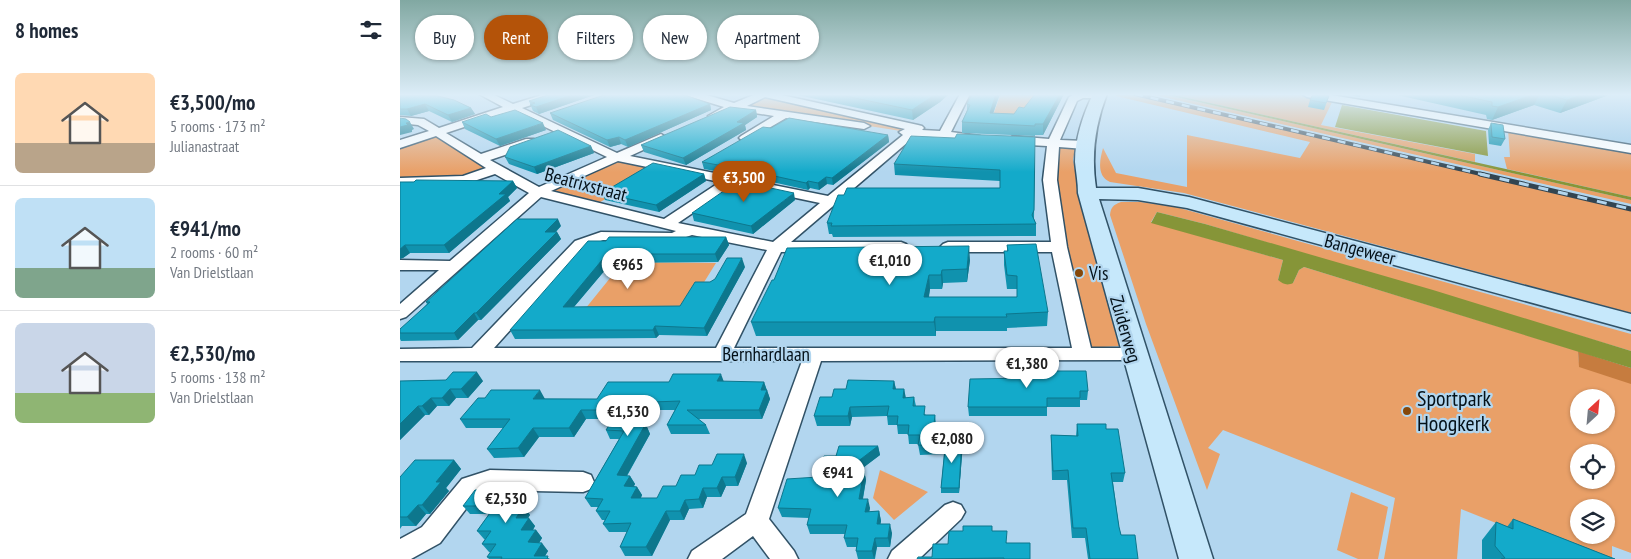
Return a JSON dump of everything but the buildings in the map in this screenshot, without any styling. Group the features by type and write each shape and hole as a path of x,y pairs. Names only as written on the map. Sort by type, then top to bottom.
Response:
{"street":[{"name":"Beatrixstraat","path":"402,120 421,121 432,126 437,132 496,169 538,192 690,230 776,247 913,247"},
{"path":"400,144 473,120"},
{"path":"538,120 616,157 830,201"},
{"path":"698,122 703,120"},
{"path":"736,143 775,120"},
{"path":"824,120 914,134 985,139"},
{"path":"722,354 776,247 914,134 918,128 882,120"},
{"path":"943,136 951,120"},
{"name":"Zuiderweg","path":"1064,120 1053,143 1050,180 1058,247 1083,354"},
{"name":"Zuiderweg","path":"1091,120 1084,159 1087,193 1132,354 1177,493 1196,559"},
{"path":"1461,120 1631,149"},
{"path":"480,159 561,131"},
{"path":"400,313 538,192 671,134"},
{"path":"1004,140 1085,145"},
{"path":"687,172 703,162"},
{"path":"400,182 465,180 496,169"},
{"path":"666,224 731,181"},
{"name":"Bangeweer","path":"1087,193 1138,194 1181,201 1631,322"},
{"path":"477,355 580,244 586,240 601,236 674,237 690,230"},
{"path":"932,247 1058,247"},
{"path":"400,266 455,266"},
{"path":"701,559 756,521 814,354"},
{"name":"Bernhardlaan","path":"400,355 1132,354"},
{"path":"400,552 431,535 470,486 490,480 583,482"},
{"path":"901,559 953,512"},
{"path":"756,521 785,559"}],"shaded area":[{"path":"832,120 875,120 912,128 907,132"},
{"path":"1218,120 1243,120 1631,210 1631,313 1184,193 1110,182 1103,176 1100,167 1103,148 1116,173 1187,187 1187,135 1300,158 1310,142"},
{"path":"1264,120 1278,120 1631,200 1631,204"},
{"path":"1278,120 1287,120 1631,197 1631,200"},
{"path":"1287,120 1323,120 1321,125 1475,154 1475,162"},
{"path":"1337,120 1426,120 1486,131 1488,156 1335,127"},
{"path":"1473,120 1631,120 1631,147"},
{"path":"1508,129 1631,150 1631,197 1507,169 1504,157 1510,157"},
{"path":"434,135 490,169 461,179 400,179 400,147"},
{"path":"1059,145 1076,146 1073,159 1080,199 1119,346 1087,348 1074,299 1055,178"},
{"path":"621,160 657,168 597,204 551,192"},
{"path":"1121,202 1140,202 1176,207 1631,334 1631,351 1205,224 1157,212 1151,222 1283,260 1278,280 1293,283 1299,270 1304,267 1578,351 1579,363 1631,379 1631,553 1612,546 1612,559 1586,559 1461,509 1457,559 1384,559 1395,498 1223,430 1208,448 1220,454 1207,490 1146,324 1110,215 1113,207"},
{"path":"1157,212 1205,224 1433,290 1631,351 1631,368 1304,267 1299,270 1293,283 1285,284 1278,280 1283,260 1151,223"},
{"path":"623,262 716,263 683,316 581,314"},
{"path":"1578,351 1631,368 1631,384 1579,367"},
{"path":"880,470 928,492 894,520 873,498"},
{"path":"1351,492 1388,507 1378,559 1358,559 1337,550"}],"railway":[{"path":"1248,120 1485,175"},
{"path":"1480,174 1631,209"}],"place":[{"name":"Vis","path":"1079,273"},
{"name":"Sportpark Hoogkerk","path":"1407,411"}]}
